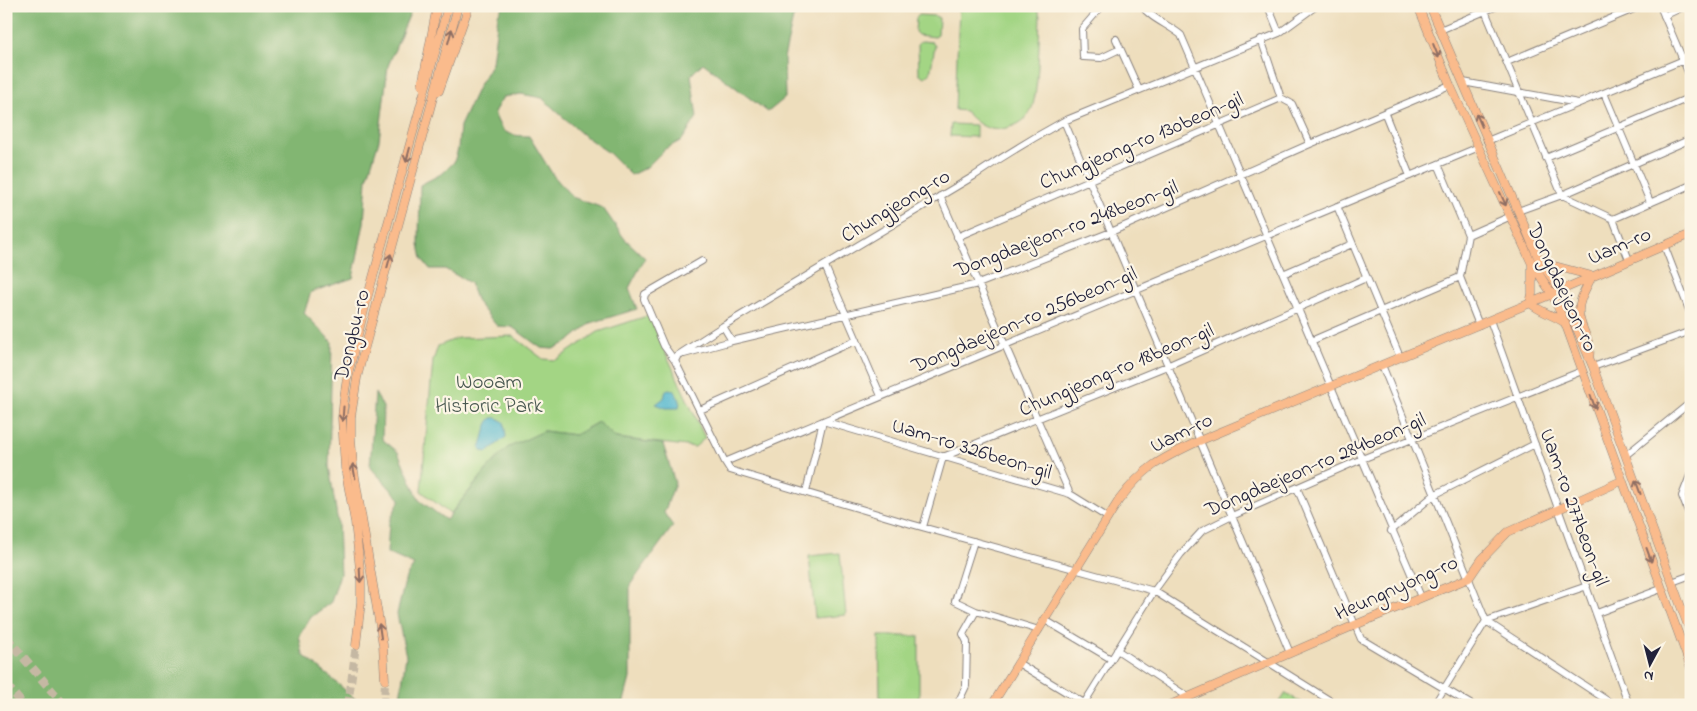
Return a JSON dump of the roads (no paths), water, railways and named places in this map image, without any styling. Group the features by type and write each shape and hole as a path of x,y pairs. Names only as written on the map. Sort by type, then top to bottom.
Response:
{"main road":[{"path":"414,130 437,6"},
{"name":"Dongbu-ro","path":"356,645 361,602 361,580 355,522 342,442 344,398 347,378 448,6"},
{"name":"Dongbu-ro","path":"385,680 378,617 353,465 351,417 358,372 458,6"},
{"path":"424,132 470,6"},
{"name":"Dongdaejeon-ro","path":"1418,6 1450,85 1479,147 1514,214 1565,323 1691,668"},
{"name":"Dongdaejeon-ro","path":"1430,6 1487,141 1514,214"},
{"name":"Uam-ro","path":"992,705 1107,517 1145,470 1162,459 1199,441 1560,291 1691,234"},
{"path":"1565,323 1530,303 1536,263 1592,276 1583,294 1579,313 1591,350 1589,358"},
{"name":"Dongdaejeon-ro","path":"1536,263 1560,291 1593,367 1691,634"},
{"name":"Heungnyong-ro","path":"1170,705 1468,578 1482,559 1508,532 1622,481"}],"street":[{"path":"1102,6 1082,29 1083,57 1101,58 1120,48"},
{"path":"1268,6 1279,33"},
{"name":"Chungjeong-ro","path":"676,358 723,326 974,176 1006,154 1064,121 1279,33 1316,6"},
{"path":"1440,30 1484,9 1497,6"},
{"path":"1507,62 1641,6"},
{"path":"1660,6 1691,79"},
{"path":"1664,16 1685,6"},
{"path":"1143,7 1149,15 1181,35 1391,531 1421,597"},
{"path":"1484,9 1562,194 1612,219 1629,260"},
{"path":"1116,39 1139,90"},
{"path":"1262,39 1281,98 1292,104 1310,144"},
{"path":"1487,141 1691,57"},
{"path":"1463,82 1580,103"},
{"name":"Dongdaejeon-ro 248beon-gil","path":"676,358 732,340 978,284 1111,232 1310,144 1450,85"},
{"path":"1604,93 1650,202"},
{"path":"1546,158 1691,97"},
{"name":"Chungjeong-ro 130beon-gil","path":"958,237 1281,98"},
{"path":"1385,114 1410,176"},
{"path":"1064,121 1290,653"},
{"path":"1468,235 1691,139"},
{"name":"Dongdaejeon-ro 256beon-gil","path":"725,462 1479,147"},
{"path":"1438,164 1468,235 1460,277 1479,324"},
{"path":"1612,219 1691,185"},
{"path":"940,196 1070,494"},
{"path":"1337,206 1400,357"},
{"path":"1283,274 1352,244"},
{"path":"1664,245 1691,315"},
{"path":"702,261 645,294 644,298 664,346 676,358 730,470 974,542 1154,591 1337,705"},
{"path":"825,266 881,396"},
{"path":"1311,341 1460,277"},
{"name":"Chungjeong-ro 18beon-gil","path":"943,457 1167,366 1366,278"},
{"name":"Uam-ro 277beon-gil","path":"1490,320 1629,705"},
{"path":"723,326 732,340"},
{"path":"1593,367 1691,331"},
{"path":"700,410 857,340"},
{"path":"1382,365 1486,621 1614,705"},
{"name":"Dongdaejeon-ro 284beon-gil","path":"1084,704 1154,591 1181,554 1202,531 1362,459 1582,371"},
{"path":"1626,455 1690,406"},
{"path":"806,492 823,421"},
{"name":"Uam-ro 326beon-gil","path":"823,421 1070,494 1107,517"},
{"path":"1391,531 1434,495 1535,444"},
{"path":"923,526 943,457"},
{"path":"1691,473 1682,496 1691,519"},
{"path":"1297,488 1361,638 1472,705"},
{"path":"974,542 955,601 976,611 1039,630"},
{"path":"1672,582 1691,575"},
{"path":"1434,705 1486,621 1587,586"},
{"path":"1597,613 1661,589"},
{"path":"957,705 966,686 967,642 963,634 976,611"},
{"path":"1045,620 1111,659"},
{"path":"1117,650 1188,697"},
{"path":"1018,663 1084,704"}],"water":[{"path":"666,390 673,390 680,400 679,408 666,408 656,404 664,398"},
{"path":"492,418 497,418 504,422 506,437 487,452 481,451 480,447 486,427"}],"tunnel":[{"path":"6,637 64,705"},
{"path":"348,705 356,645"},
{"path":"384,705 385,680"},
{"path":"6,685 23,705"}],"park label":[{"name":"Wooam Historic Park","path":"489,393"}]}
